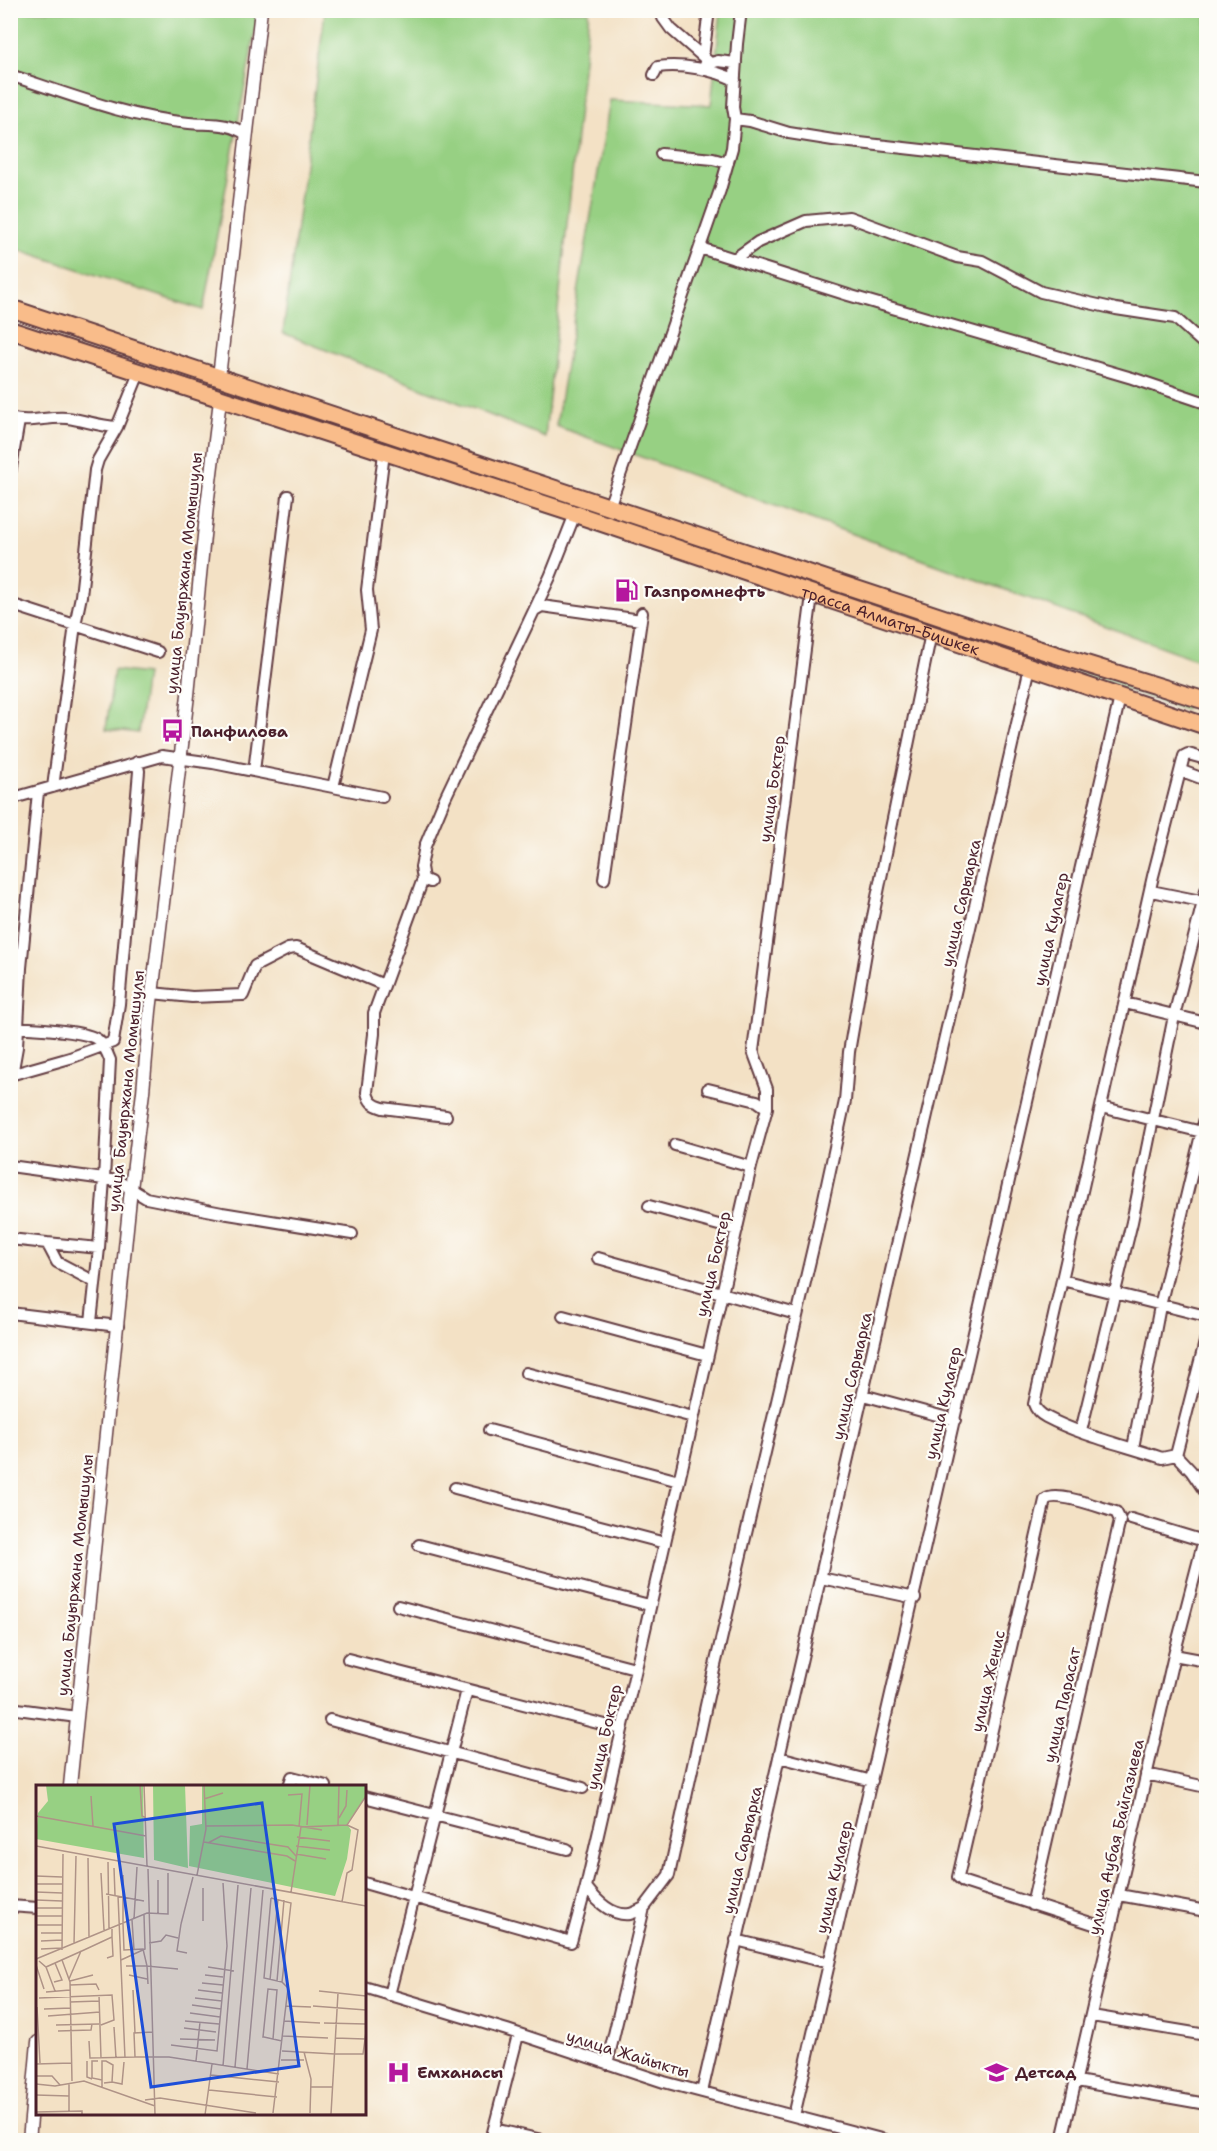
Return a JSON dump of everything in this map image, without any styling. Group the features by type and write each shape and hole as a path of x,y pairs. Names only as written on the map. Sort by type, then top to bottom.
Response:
{"highway":[{"name":"трасса Алматы-Бишкек","path":"10,308 1020,643 1206,701"},
{"name":"трасса Алматы-Бишкек","path":"10,330 575,514 1120,697 1206,723"},
{"path":"734,568 741,550"}],"street":[{"path":"219,377 261,10"},
{"path":"664,10 663,18 671,29 706,60 736,63"},
{"path":"697,69 706,60 709,10"},
{"path":"609,507 700,248 732,148 741,10"},
{"path":"654,75 658,67 668,66 718,73 735,80"},
{"path":"10,75 119,109 178,122 222,124 240,129 247,135"},
{"path":"735,119 750,121 789,133 832,140 1206,182"},
{"path":"661,154 713,159 728,163"},
{"path":"734,259 758,242 806,221 849,217 957,257 982,261 1041,292 1116,309 1175,318 1206,344"},
{"path":"700,248 848,295 1132,378 1206,403"},
{"path":"53,787 81,596 95,470 98,460 117,427 140,373"},
{"name":"улица Бауыржана Момышулы","path":"69,1785 152,993 220,400"},
{"path":"10,473 15,419 68,418 117,427"},
{"path":"333,787 371,630 368,590 384,453"},
{"path":"254,771 288,496"},
{"path":"446,1116 383,1108 369,1101 367,1092 374,1034 374,1013 426,881 421,867 429,837 445,798 550,577 575,514"},
{"name":"улица Боктер","path":"414,1898 571,1942 574,1933 707,1355 767,1107 767,1089 753,1052 812,594"},
{"path":"10,604 158,652"},
{"path":"534,610 542,606 642,616 604,879"},
{"path":"607,2064 644,1908 669,1875 845,1101 849,1052 868,941 931,633"},
{"name":"улица Сарыарка","path":"702,2092 1030,667"},
{"name":"улица Кулагер","path":"794,2116 915,1598 1120,697"},
{"path":"1176,1455 1162,1458 1081,1431 1045,1417 1036,1410 1034,1404 1153,876 1182,771 1184,756 1188,754 1206,759"},
{"path":"10,799 162,756 180,757 382,797"},
{"path":"38,792 14,1027 17,1047 11,1075 70,1058 113,1042 139,771 136,762"},
{"path":"1182,771 1206,780"},
{"path":"1081,1431 1132,1222 1174,1016 1205,902 1206,890"},
{"path":"1151,891 1205,902"},
{"path":"152,993 192,997 243,995 255,966 288,949 297,948 384,985"},
{"path":"1125,1003 1206,1023"},
{"path":"14,1027 82,1034 97,1038 104,1046 110,1060 99,1248 91,1322"},
{"path":"708,1089 757,1101 767,1107"},
{"path":"1101,1107 1204,1133"},
{"path":"1132,1448 1160,1305 1204,1133 1206,1114"},
{"path":"675,1145 751,1167"},
{"path":"10,1166 118,1181 146,1198 352,1234"},
{"path":"118,1181 134,1171"},
{"path":"650,1206 737,1230"},
{"path":"10,1239 99,1248"},
{"path":"47,1243 57,1262 95,1282"},
{"path":"598,1258 796,1314"},
{"path":"1062,1280 1206,1316"},
{"path":"10,1313 118,1326"},
{"path":"563,1316 707,1355"},
{"path":"1176,1455 1206,1338"},
{"path":"526,1372 693,1417"},
{"path":"863,1395 955,1420"},
{"path":"489,1430 679,1481"},
{"path":"1176,1455 1191,1470 1206,1492"},
{"path":"455,1488 665,1543"},
{"name":"улица Женис","path":"1032,1905 964,1882 958,1877 1045,1500 1053,1496 1088,1503 1116,1512"},
{"name":"улица Парасат","path":"1032,1905 1120,1520 1116,1512"},
{"path":"1131,1519 1205,1536"},
{"name":"улица Аубая Байгазиева","path":"1062,2140 1174,1654 1205,1536"},
{"path":"419,1545 650,1605"},
{"path":"820,1578 915,1598"},
{"path":"398,1606 635,1668"},
{"path":"1174,1654 1206,1661"},
{"path":"348,1659 621,1729"},
{"path":"389,1995 452,1753 466,1690"},
{"path":"10,1708 77,1717"},
{"path":"330,1720 583,1788"},
{"path":"779,1757 872,1781"},
{"path":"1146,1774 1206,1787"},
{"path":"289,1785 292,1777 323,1785"},
{"path":"366,1798 567,1849"},
{"path":"366,1885 414,1898"},
{"path":"586,1887 605,1907 614,1912 630,1914 644,1908"},
{"path":"1119,1895 1206,1911"},
{"path":"1032,1905 1109,1929"},
{"path":"10,1906 36,1908"},
{"path":"736,1940 829,1963"},
{"name":"улица Жайыкты","path":"366,1988 702,2092 885,2140"},
{"path":"1092,2016 1206,2035"},
{"path":"491,2140 518,2035"},
{"path":"29,2140 36,2064"},
{"path":"1077,2081 1206,2104"},
{"path":"494,2129 542,2140"}],"green space":[{"path":"11,11 259,11 203,310 11,247"},
{"path":"325,11 589,11 545,437 283,333"},
{"path":"721,11 1206,11 1206,663 556,426 610,100 711,105"},
{"path":"756,559 1188,704 1185,710 750,564"},
{"path":"114,670 146,674 138,733 106,729"}],"place":[{"name":"Газпромнефть","path":"626,591"},
{"name":"Панфилова","path":"173,731"},
{"name":"Емханасы","path":"399,2072"},
{"name":"Детсад","path":"997,2072"}]}
